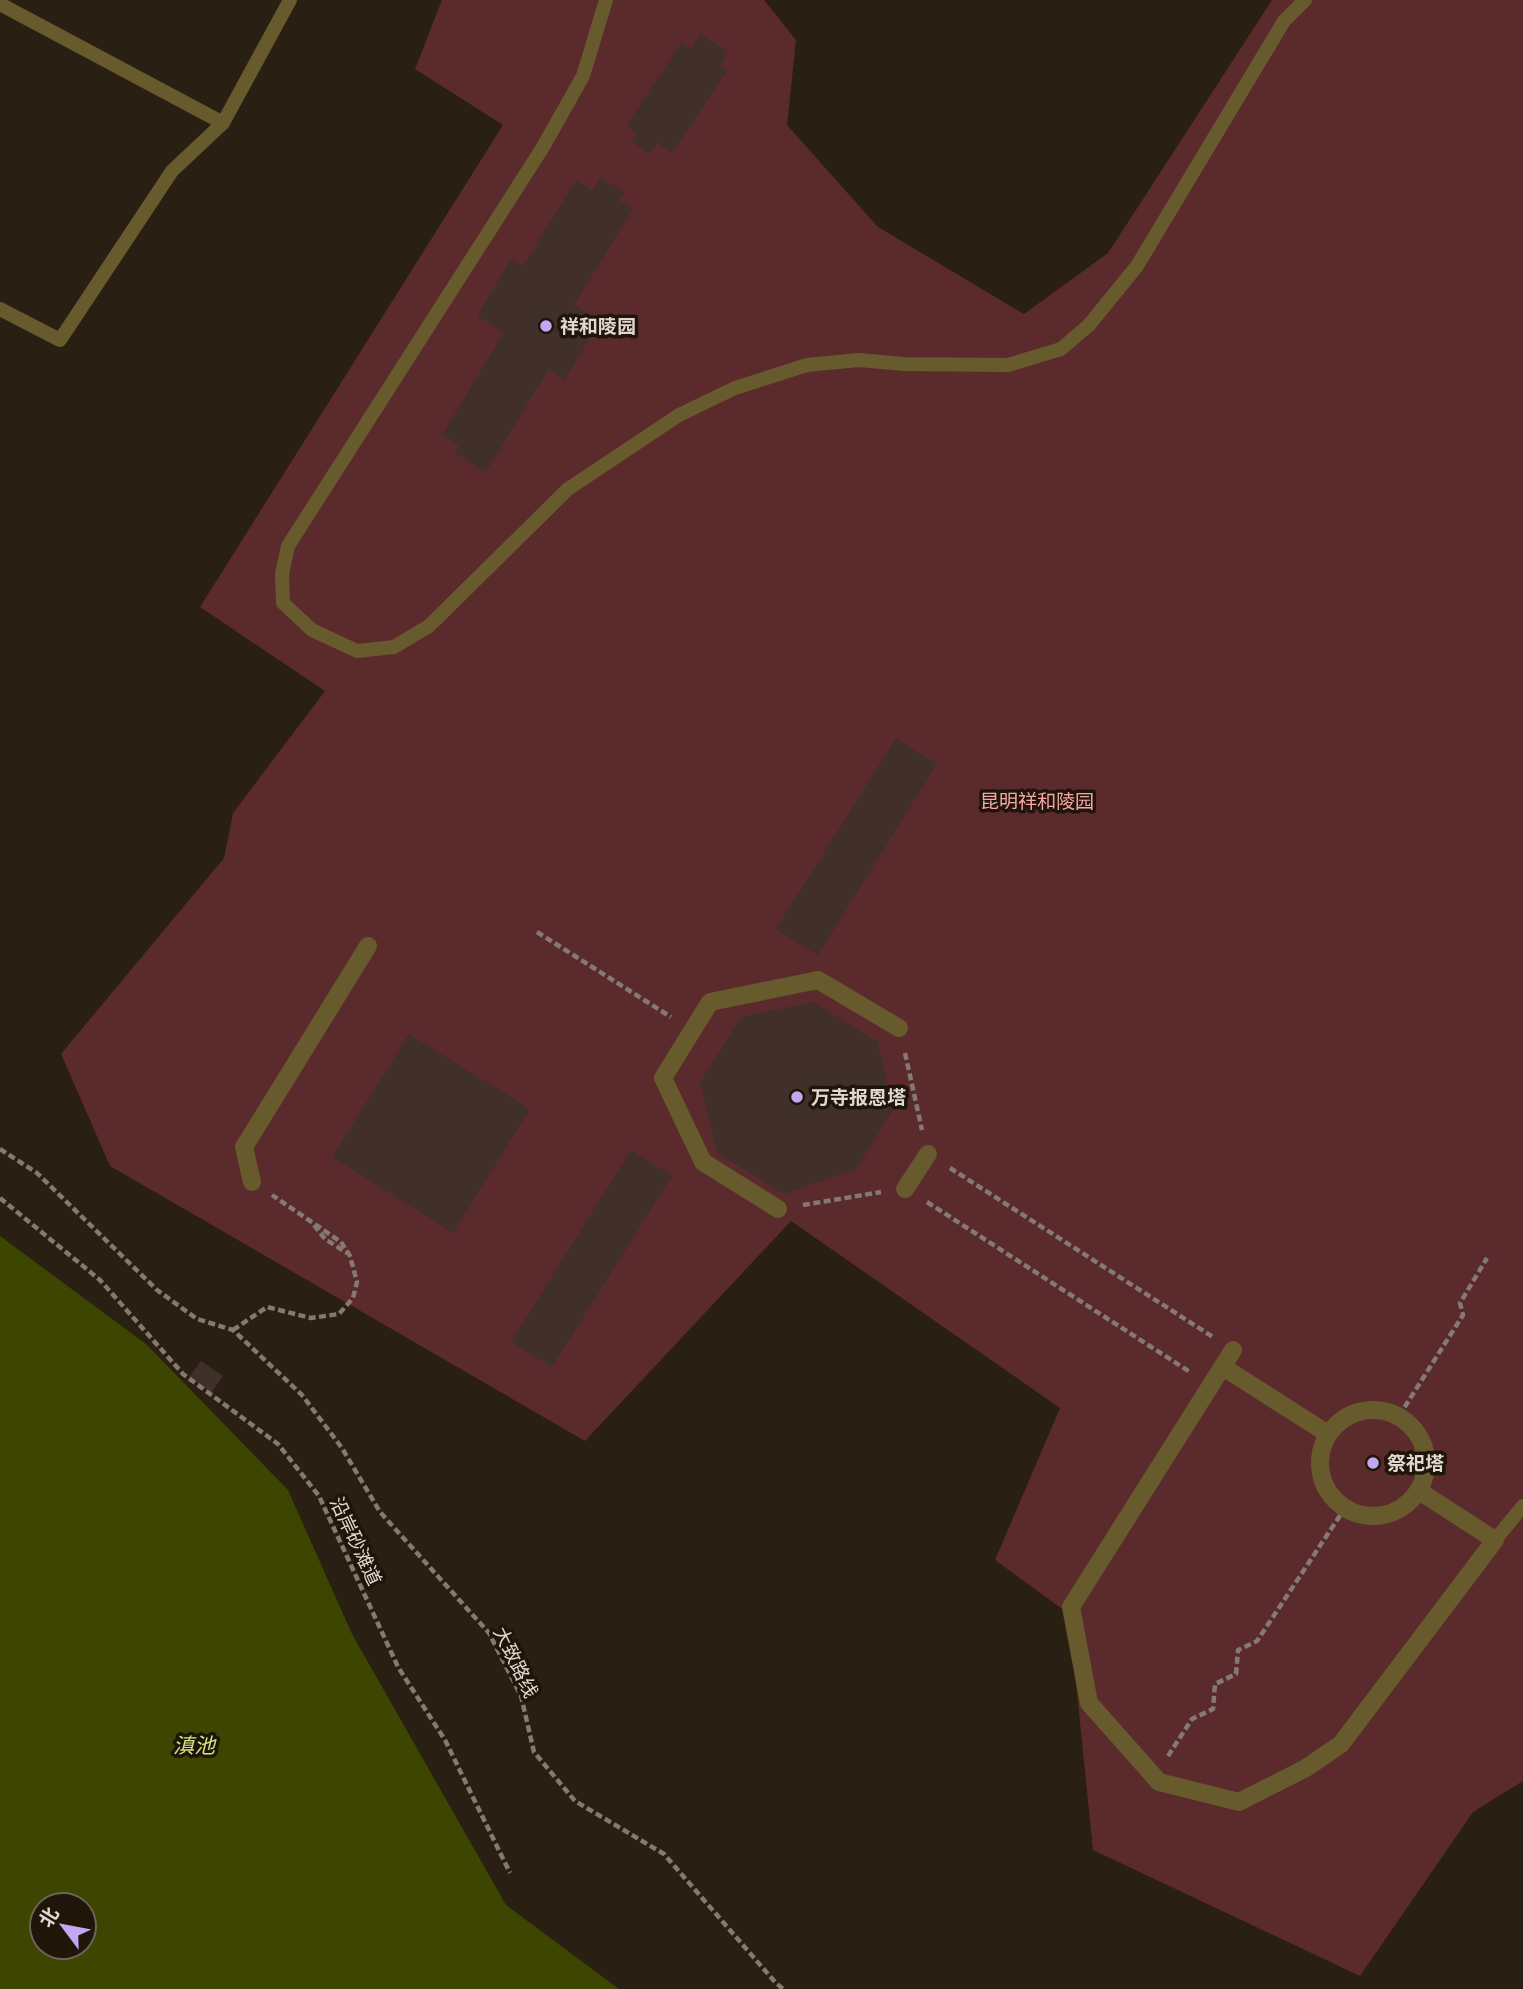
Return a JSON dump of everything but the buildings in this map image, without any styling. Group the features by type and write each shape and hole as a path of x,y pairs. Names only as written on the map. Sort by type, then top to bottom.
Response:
{"street":[{"path":"252,1182 243,1147 368,946"},
{"path":"778,1209 703,1162 663,1078 710,1002 818,979 899,1028"},
{"path":"905,1189 928,1154"},
{"path":"1233,1350 1071,1607 1089,1703 1159,1782 1240,1801 1306,1768 1341,1744 1495,1540 1419,1491"},
{"path":"1223,1367 1328,1434"},
{"path":"1362,1411 1387,1411 1399,1416 1415,1428 1423,1443 1427,1459 1425,1476 1419,1491 1408,1504 1393,1513 1368,1516 1345,1508 1332,1497 1320,1466 1328,1434 1339,1421 1362,1411"}],"lane":[{"path":"0,309 60,340 172,171 223,123 290,0"},
{"path":"606,0 583,76 543,147 288,546 282,573 283,603 312,630 357,651 394,647 429,626 568,489 679,415 735,388 807,365 859,360 904,364 1008,365 1061,349 1089,326 1137,266 1284,21 1305,0"},
{"path":"0,4 223,123"},
{"path":"1495,1540 1523,1506"}],"path":[{"path":"537,932 692,1030"},
{"path":"899,1028 928,1154 1233,1350"},
{"path":"0,1149 37,1173 158,1290 197,1319 233,1330 267,1307 311,1318 339,1314 353,1298 357,1282 350,1256 325,1239 313,1222 252,1182"},
{"path":"778,1209 905,1189 1212,1385"},
{"name":"沿岸砂滩道","path":"0,1198 100,1280 183,1374 278,1444 319,1496 398,1667 444,1740 510,1873"},
{"path":"1399,1416 1463,1315 1460,1303 1487,1258"},
{"name":"大致路线","path":"233,1330 302,1395 342,1448 380,1512 489,1633 521,1696 534,1752 575,1801 664,1854 783,1989"},
{"path":"1186,1728 1192,1719 1213,1709 1215,1684 1236,1674 1238,1650 1257,1641 1345,1508"}],"green space":[{"name":"昆明祥和陵园","path":"442,0 764,0 796,40 787,125 878,227 1024,314 1108,253 1272,0 1523,0 1523,1781 1473,1812 1360,1976 1093,1850 1069,1614 995,1560 1060,1408 791,1221 585,1441 110,1166 61,1054 224,858 233,813 325,691 200,607 503,125 415,69"}],"water":[{"name":"滇池","path":"0,1236 146,1344 288,1490 352,1634 506,1905 619,1989 0,1989"}],"place":[{"name":"祥和陵园","path":"546,326"},
{"name":"万寺报恩塔","path":"797,1097"},
{"name":"祭祀塔","path":"1373,1463"}]}
